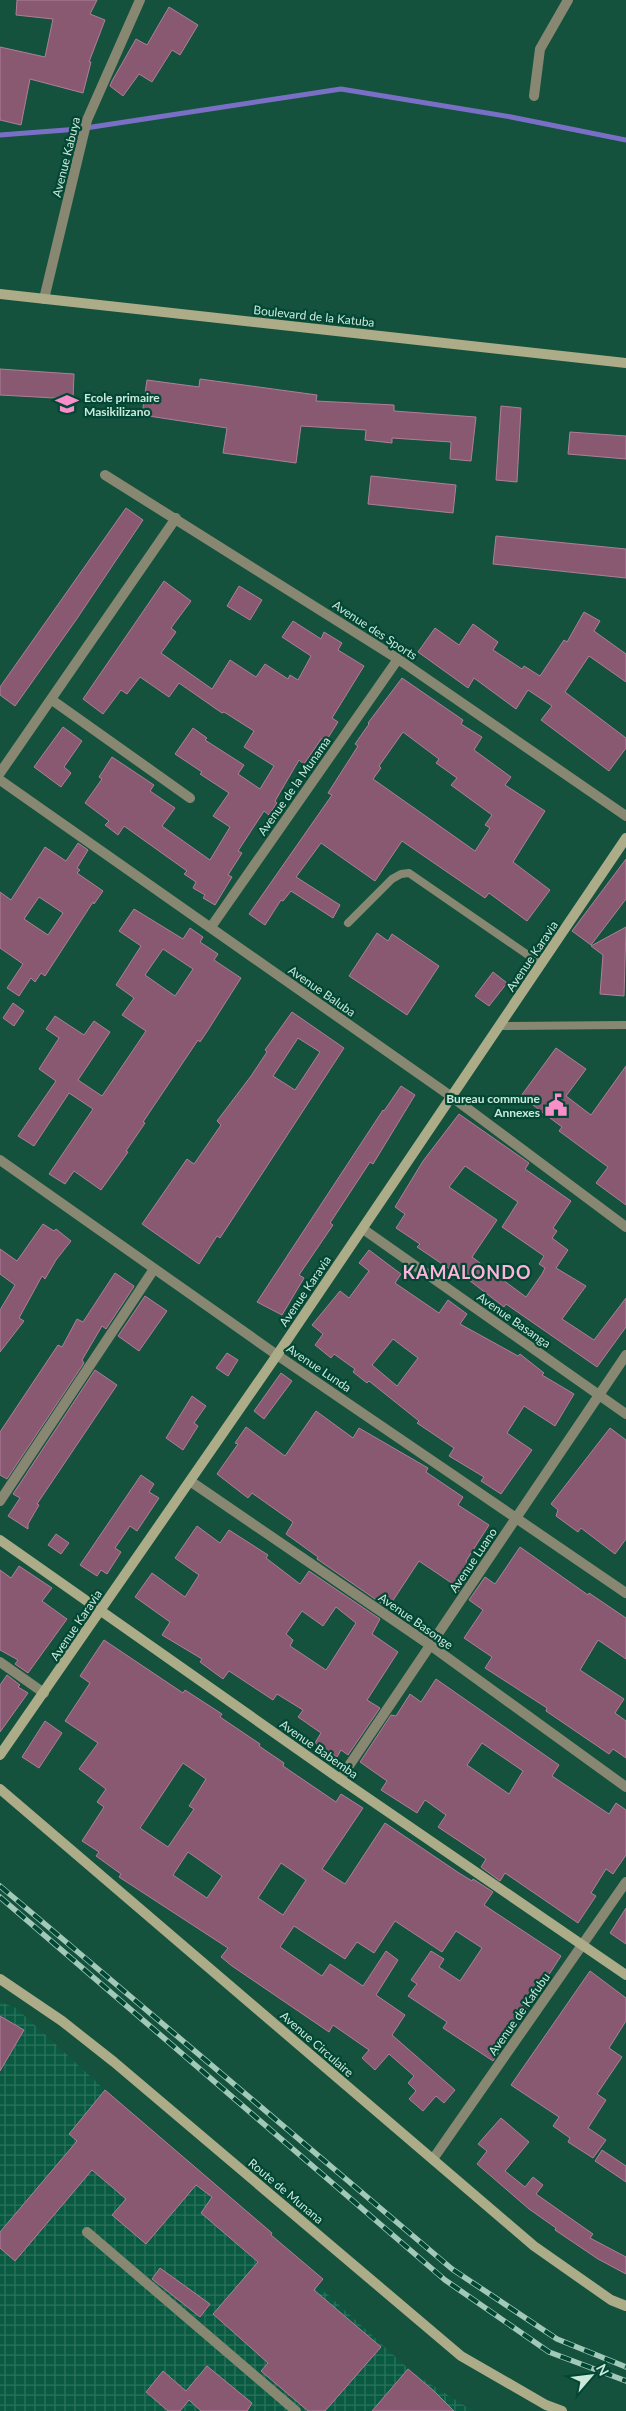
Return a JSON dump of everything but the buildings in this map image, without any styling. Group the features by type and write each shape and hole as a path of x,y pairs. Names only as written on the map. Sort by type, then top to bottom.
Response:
{"street":[{"name":"Avenue Kabuya","path":"44,299 87,120 140,0"},
{"path":"534,96 540,49 568,0"},
{"name":"Boulevard de la Katuba","path":"0,294 626,363"},
{"name":"Avenue des Sports","path":"105,475 398,659 626,816"},
{"path":"0,773 176,518"},
{"name":"Avenue de la Munama","path":"210,927 398,659"},
{"path":"52,700 190,798"},
{"name":"Avenue Baluba","path":"0,780 452,1097 626,1227"},
{"name":"Avenue Karavia","path":"0,1755 277,1355 626,838"},
{"name":"Avenue Lunda","path":"0,1160 277,1355 626,1593"},
{"name":"Avenue Basanga","path":"362,1229 626,1414"},
{"path":"0,1501 154,1269"},
{"name":"Avenue Luano","path":"340,1779 626,1355"},
{"name":"Avenue Basonge","path":"190,1481 430,1645 626,1787"},
{"name":"Avenue Babemba","path":"0,1540 340,1779 626,1975"},
{"path":"0,1662 44,1693"},
{"name":"Avenue Circulaire","path":"0,1790 534,2246 612,2300 626,2306"},
{"name":"Avenue de Kafubu","path":"433,2159 626,1882"},
{"name":"Route de Munana","path":"0,1979 62,2021 114,2062 462,2356 546,2405 562,2411"},
{"path":"87,2232 296,2411"}],"lane":[{"path":"348,923 392,879 401,874 409,873 541,964"},
{"path":"500,1026 626,1025"}],"shaded area":[{"path":"0,2002 16,2008 413,2373 473,2411 0,2411"}],"waterway":[{"path":"0,135 79,129 341,89 511,117 626,140"}],"railway":[{"path":"0,1886 452,2269 557,2339 626,2367"},
{"path":"0,1897 445,2280 549,2352 626,2381"}],"place":[{"name":"Ecole primaire Masikilizano","path":"67,404"},
{"name":"Bureau commune Annexes","path":"556,1105"}],"district":[{"name":"KAMALONDO","path":"467,1272"}]}
